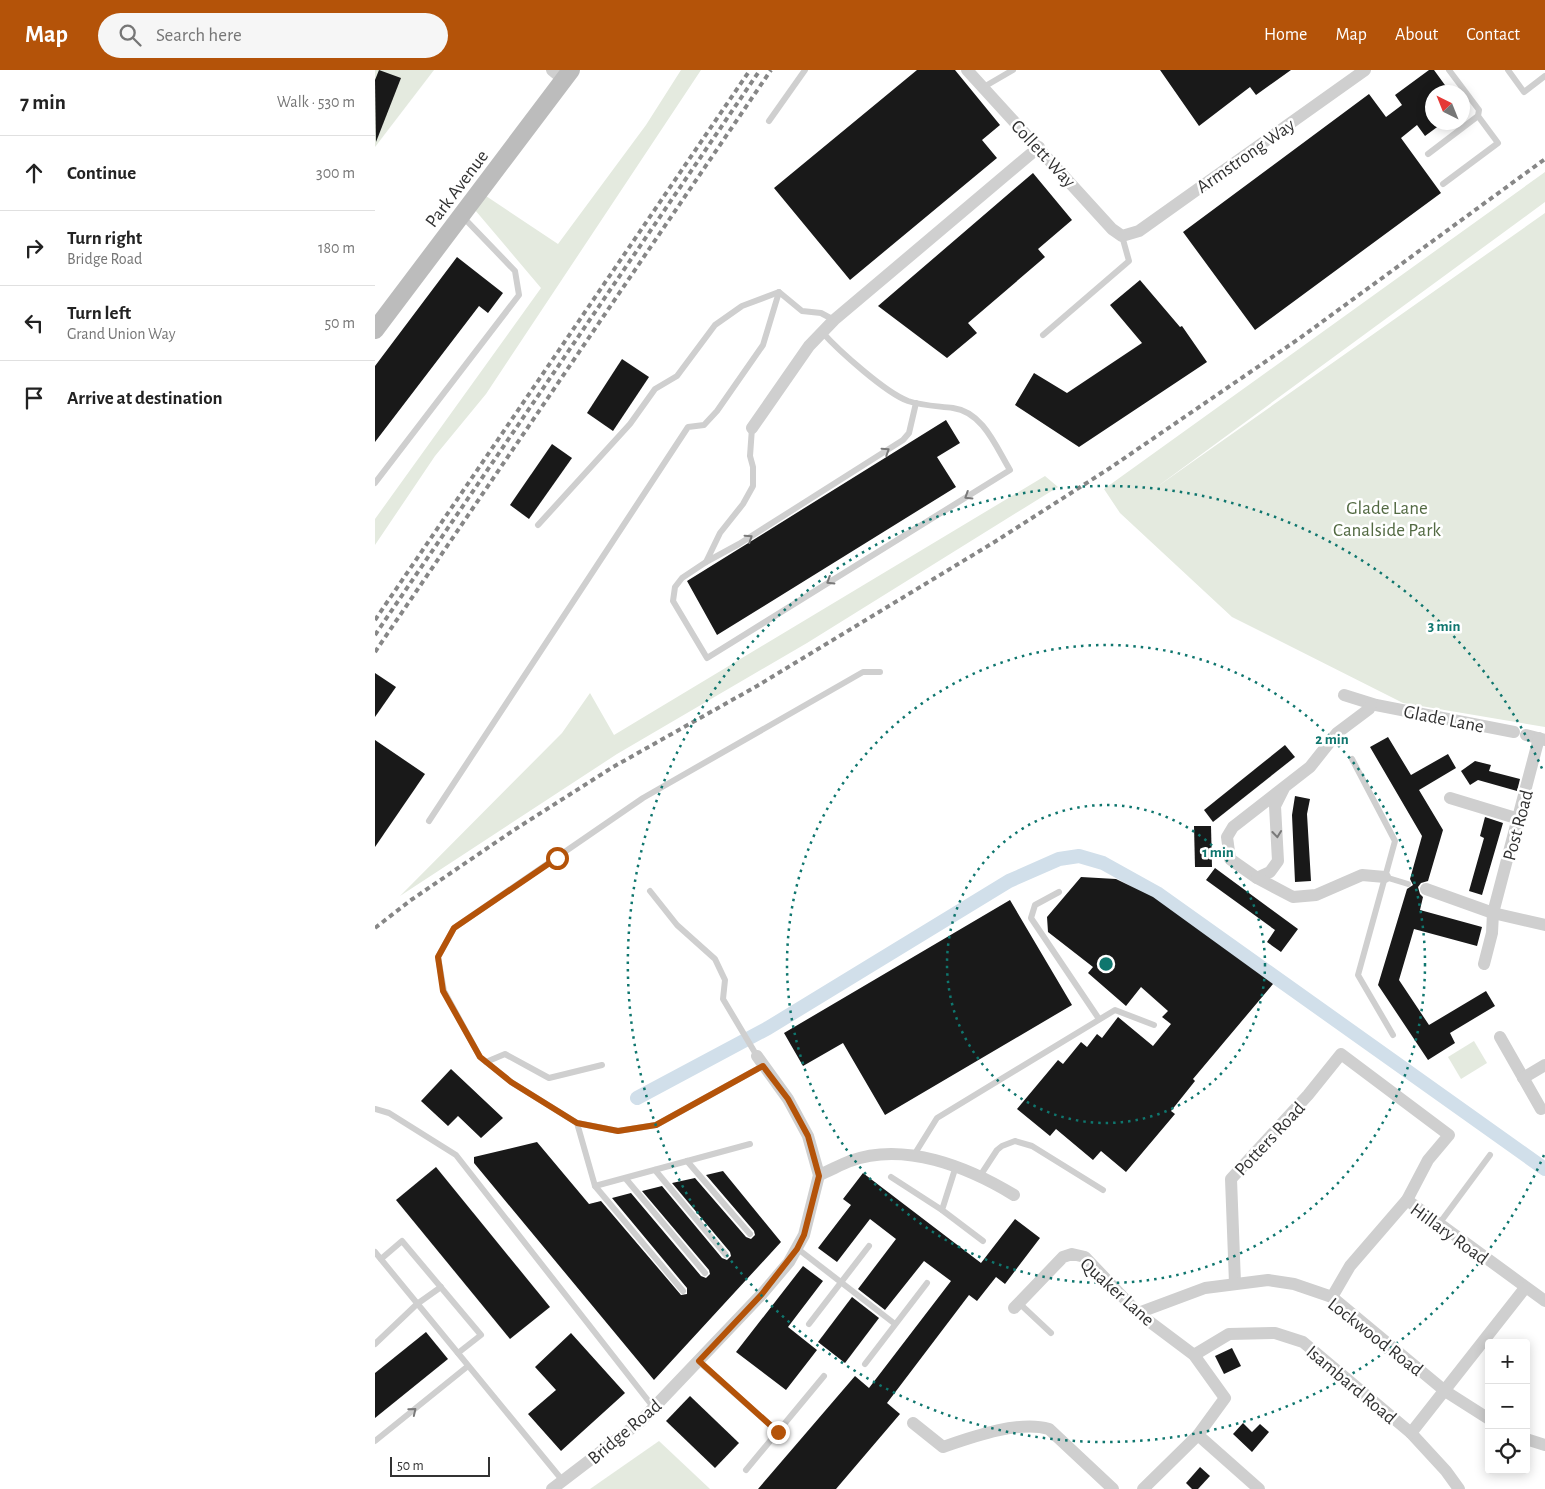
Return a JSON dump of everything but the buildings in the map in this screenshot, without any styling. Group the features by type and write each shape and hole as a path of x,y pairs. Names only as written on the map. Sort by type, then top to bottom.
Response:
{"street":[{"name":"Collett Way","path":"967,70 1112,229 1122,236"},
{"name":"Armstrong Way","path":"1122,236 1139,230 1365,70"},
{"name":"Park Avenue","path":"375,330 461,216 562,73"},
{"path":"751,428 809,346 834,320 1039,147"},
{"name":"Glade Lane","path":"1344,695 1371,704 1542,739"},
{"path":"1371,704 1369,709 1337,733 1310,767 1233,827 1227,837 1230,859 1257,878 1293,897 1317,895 1362,875 1385,877"},
{"name":"Post Road","path":"1484,964 1493,933 1493,913 1542,739"},
{"path":"1285,788 1275,806 1279,882 1286,895"},
{"path":"1450,798 1519,819"},
{"path":"1257,878 1269,872 1278,861"},
{"path":"1426,889 1493,913 1545,925"},
{"path":"1500,1037 1541,1109"},
{"name":"Potters Road","path":"1235,1283 1230,1207 1231,1179 1308,1095 1337,1058 1449,1135 1428,1160 1407,1200"},
{"name":"Bridge Road","path":"552,1489 641,1421 654,1408 762,1294 797,1249 804,1235 819,1176 808,1136 788,1099 760,1061"},
{"path":"1523,1078 1545,1065"},
{"path":"819,1176 851,1160 881,1156 914,1155 956,1166 980,1176 1014,1195"},
{"name":"Hillary Road","path":"1332,1297 1351,1266 1407,1200 1545,1302"},
{"name":"Quaker Lane","path":"1016,1305 1056,1262 1063,1257 1078,1254 1093,1264 1138,1312 1194,1355 1225,1398 1198,1436"},
{"name":"Lockwood Road","path":"1138,1312 1205,1288 1268,1280 1294,1284 1332,1297 1445,1391 1485,1416"},
{"path":"1411,1433 1525,1288"},
{"name":"Isambard Road","path":"1194,1355 1229,1334 1275,1333 1303,1342 1411,1433 1446,1471 1459,1489"},
{"path":"913,1423 943,1447 975,1436 1005,1430 1039,1426 1049,1429 1113,1489"},
{"path":"1143,1489 1198,1436 1259,1489"},
{"path":"1530,1440 1545,1445"}],"lane":[{"path":"769,121 805,70"},
{"path":"983,88 1013,70"},
{"path":"1428,154 1478,116 1479,110 1449,70"},
{"path":"1508,70 1524,92 1545,76"},
{"path":"1443,184 1498,143 1478,116"},
{"path":"375,483 519,295 515,271 461,216"},
{"path":"1043,335 1129,260 1122,236"},
{"path":"779,292 802,311 821,313 834,320"},
{"path":"538,525 623,431 655,389 677,376 715,325 742,306 779,292"},
{"path":"429,821 688,427 704,424 717,411 763,345 779,292"},
{"path":"822,332 839,351 899,396 916,403 966,411 985,428 1010,470 707,658 673,602 675,587 682,578 706,562 748,539 903,440 909,433 916,403"},
{"path":"706,562 720,533 743,504 753,486 753,467 750,456 751,428"},
{"path":"650,891 677,925 715,959 725,980 723,999 760,1061 656,1125 618,1131 577,1123 511,1082 480,1057 443,991 438,957 454,928 643,798 863,672 880,672"},
{"path":"1352,759 1395,841 1358,975 1393,1035"},
{"path":"1385,877 1408,884"},
{"path":"1059,892 1035,905 1031,918 1099,1019"},
{"path":"914,1155 937,1118 1115,1010 1154,1025"},
{"path":"486,1062 505,1054 549,1078 602,1065"},
{"path":"375,1109 389,1113 456,1155 654,1408"},
{"path":"577,1123 595,1186 683,1292"},
{"path":"980,1176 1002,1146 1015,1141 1032,1146 1103,1190"},
{"path":"595,1186 750,1144"},
{"path":"1439,1224 1490,1156"},
{"path":"687,1161 750,1234"},
{"path":"942,1210 956,1166"},
{"path":"655,1170 727,1255"},
{"path":"891,1176 942,1210 983,1241"},
{"path":"626,1179 705,1274"},
{"path":"381,1259 402,1241 481,1334 458,1353"},
{"path":"809,1324 869,1246"},
{"path":"797,1249 895,1324"},
{"path":"375,1252 563,1481"},
{"path":"865,1364 927,1284"},
{"path":"375,1344 417,1304 441,1287"},
{"path":"1016,1305 1051,1333"},
{"path":"699,1361 778,1432"},
{"path":"375,1441 468,1366"},
{"path":"746,1470 824,1376"}],"green space":[{"path":"375,70 434,70 375,147"},
{"path":"681,70 701,70 486,394 435,456 375,545 375,519 541,288 475,210 486,196 558,244 646,125"},
{"name":"Glade Lane Canalside Park","path":"1545,172 1545,202 1154,489 1545,213 1545,727 1403,703 1232,617 1120,513 1104,489"},
{"path":"1045,476 1058,487 807,643 617,754 400,896 562,733 590,693 614,735"},
{"path":"1474,1041 1487,1063 1461,1079 1448,1057"},
{"path":"659,1441 710,1489 590,1489"}],"waterway":[{"path":"637,1098 768,1028 1009,881 1059,859 1079,856 1103,863 1157,893 1545,1169"}],"railway":[{"path":"375,620 750,70"},
{"path":"375,635 760,70"},
{"path":"375,652 771,70"},
{"path":"375,928 411,900 514,830 613,767 757,686 996,541 1110,468 1300,338 1545,159"}],"route":[{"path":"557,858 454,928 438,957 443,991 480,1057 511,1082 577,1123 618,1131 656,1125 763,1066 788,1099 808,1136 819,1176 804,1235 789,1262 762,1294 699,1361 778,1432"}]}
